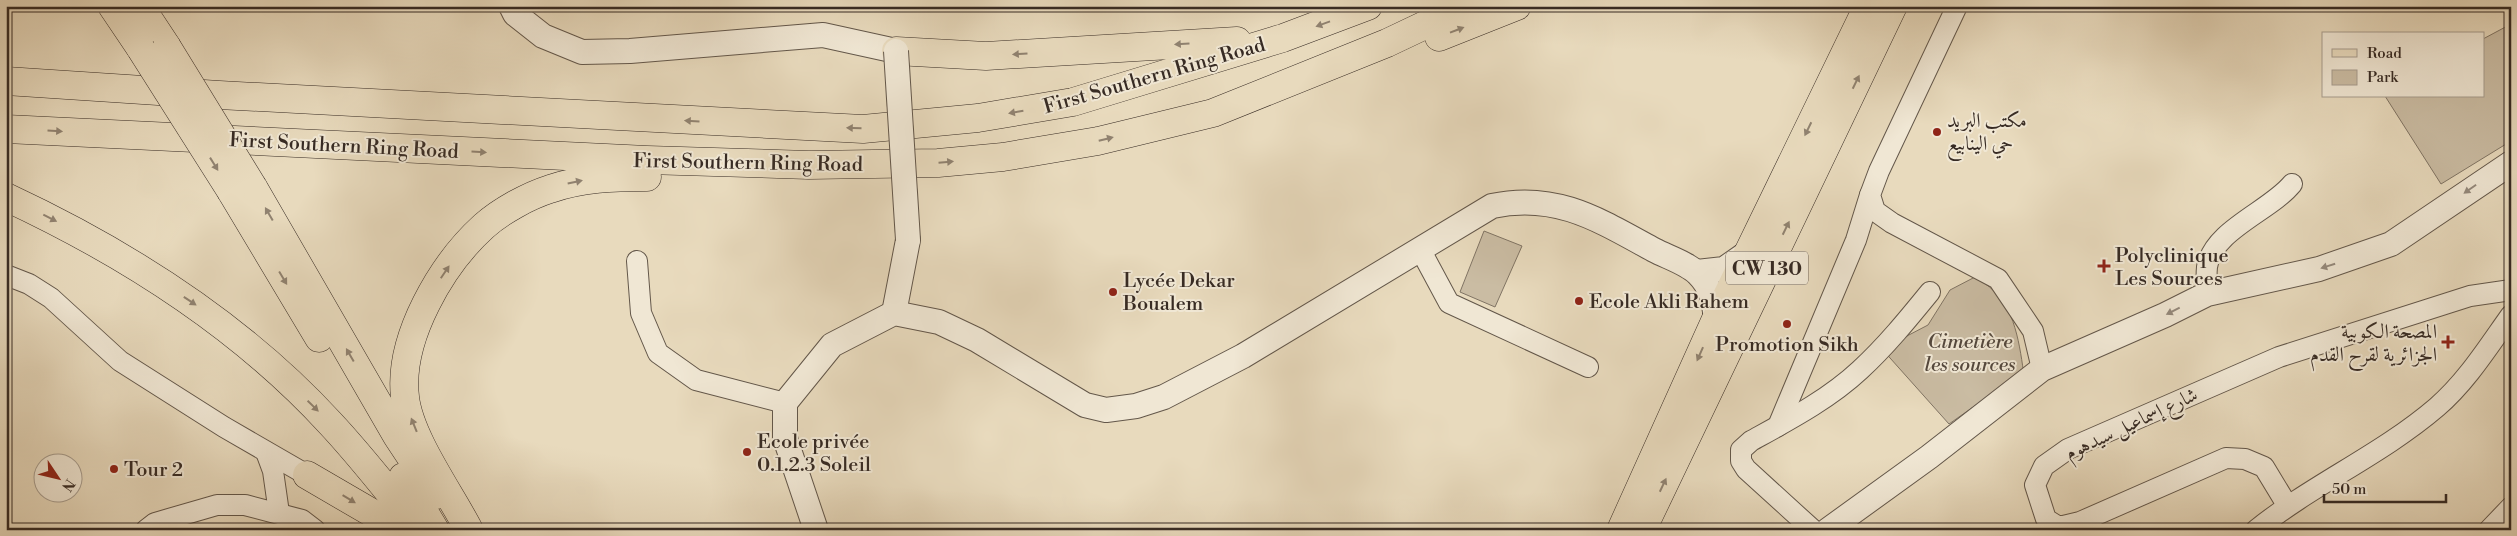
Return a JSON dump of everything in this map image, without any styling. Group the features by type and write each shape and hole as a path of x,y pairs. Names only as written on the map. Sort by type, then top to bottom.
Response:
{"main road":[{"path":"112,6 154,48 397,436 459,530"},
{"path":"140,6 154,48"},
{"name":"First Southern Ring Road","path":"6,81 249,97 863,128 978,118 1073,102 1283,38 1368,6"},
{"name":"First Southern Ring Road","path":"6,129 647,160 809,165 938,163 1003,157 1098,141 1213,113 1387,43 1465,6"},
{"path":"1213,113 1357,69 1517,6"},
{"name":"CW 130","path":"1621,530 1747,253 1868,6"},
{"name":"CW 130","path":"1642,530 1893,6"},
{"path":"896,52 986,56 1283,38"},
{"path":"469,530 421,442 405,398 405,378 414,334 424,310 438,283 470,240 486,225 526,199 549,189 572,183 619,177 757,177 789,172 809,165"},
{"path":"242,189 435,530"},
{"path":"6,197 96,242 143,270 200,308 282,375 330,423 420,530"},
{"path":"307,475 386,521 395,530"}],"street":[{"path":"511,6 515,14 543,36 582,52 630,51 823,35 896,52 908,240 894,313"},
{"path":"1778,426 1856,240 1879,171 1957,6"},
{"path":"1828,530 1930,457 2042,369 2165,315 2206,294 2319,269 2391,244 2511,163"},
{"path":"2206,294 2207,266 2212,253 2227,235 2282,197 2292,184"},
{"path":"1870,195 1875,211 1892,223 1998,278 2033,331 2042,369"},
{"path":"816,530 785,438 785,403 832,345 894,313 939,322 977,340 1085,405 1106,410 1136,406 1164,397 1243,356 1492,206 1515,201 1543,202 1572,208 1612,226 1697,272 1712,294 1716,319"},
{"path":"1420,250 1450,303 1588,367"},
{"path":"1697,272 1724,269 1747,253"},
{"path":"637,261 641,313 658,353 696,380 785,403"},
{"path":"6,275 29,284 51,298 120,361 266,452 307,475"},
{"name":"شارع إسماعيل سيدهوم","path":"2287,505 2264,466 2245,459 2226,458 2080,522 2059,527 2046,519 2036,485 2044,466 2068,449 2279,357 2470,296 2511,290"},
{"path":"1813,530 1746,469 1741,461 1741,450 1819,402 1860,370 1897,332 1930,292"},
{"path":"2256,530 2287,505 2408,430 2438,406 2468,376 2511,315"},
{"path":"266,452 273,471 279,512"},
{"path":"146,530 155,523 217,506 245,505 279,512 302,520 315,530"},
{"path":"2489,530 2511,507"}],"green space":[{"path":"2511,24 2511,141 2441,184 2386,98 2484,98 2484,38"},
{"path":"1484,231 1522,246 1495,307 1460,292"},
{"name":"Cimetière les sources","path":"1975,277 1994,291 2008,310 2017,334 2025,383 1976,405 1949,424 1882,349 1928,325 1950,290"}],"place":[{"name":"مكتب البريد حي الينابيع","path":"1937,132"},
{"name":"Polyclinique Les Sources","path":"2104,266"},
{"name":"Lycée Dekar Boualem","path":"1113,292"},
{"name":"Ecole Akli Rahem","path":"1579,301"},
{"name":"Promotion Sikh","path":"1787,324"},
{"name":"المصحة الكوبية الجزائرية لقرح القدم","path":"2448,342"},
{"name":"Ecole privée 0.1.2.3 Soleil","path":"747,452"},
{"name":"Tour 2","path":"114,469"}]}
